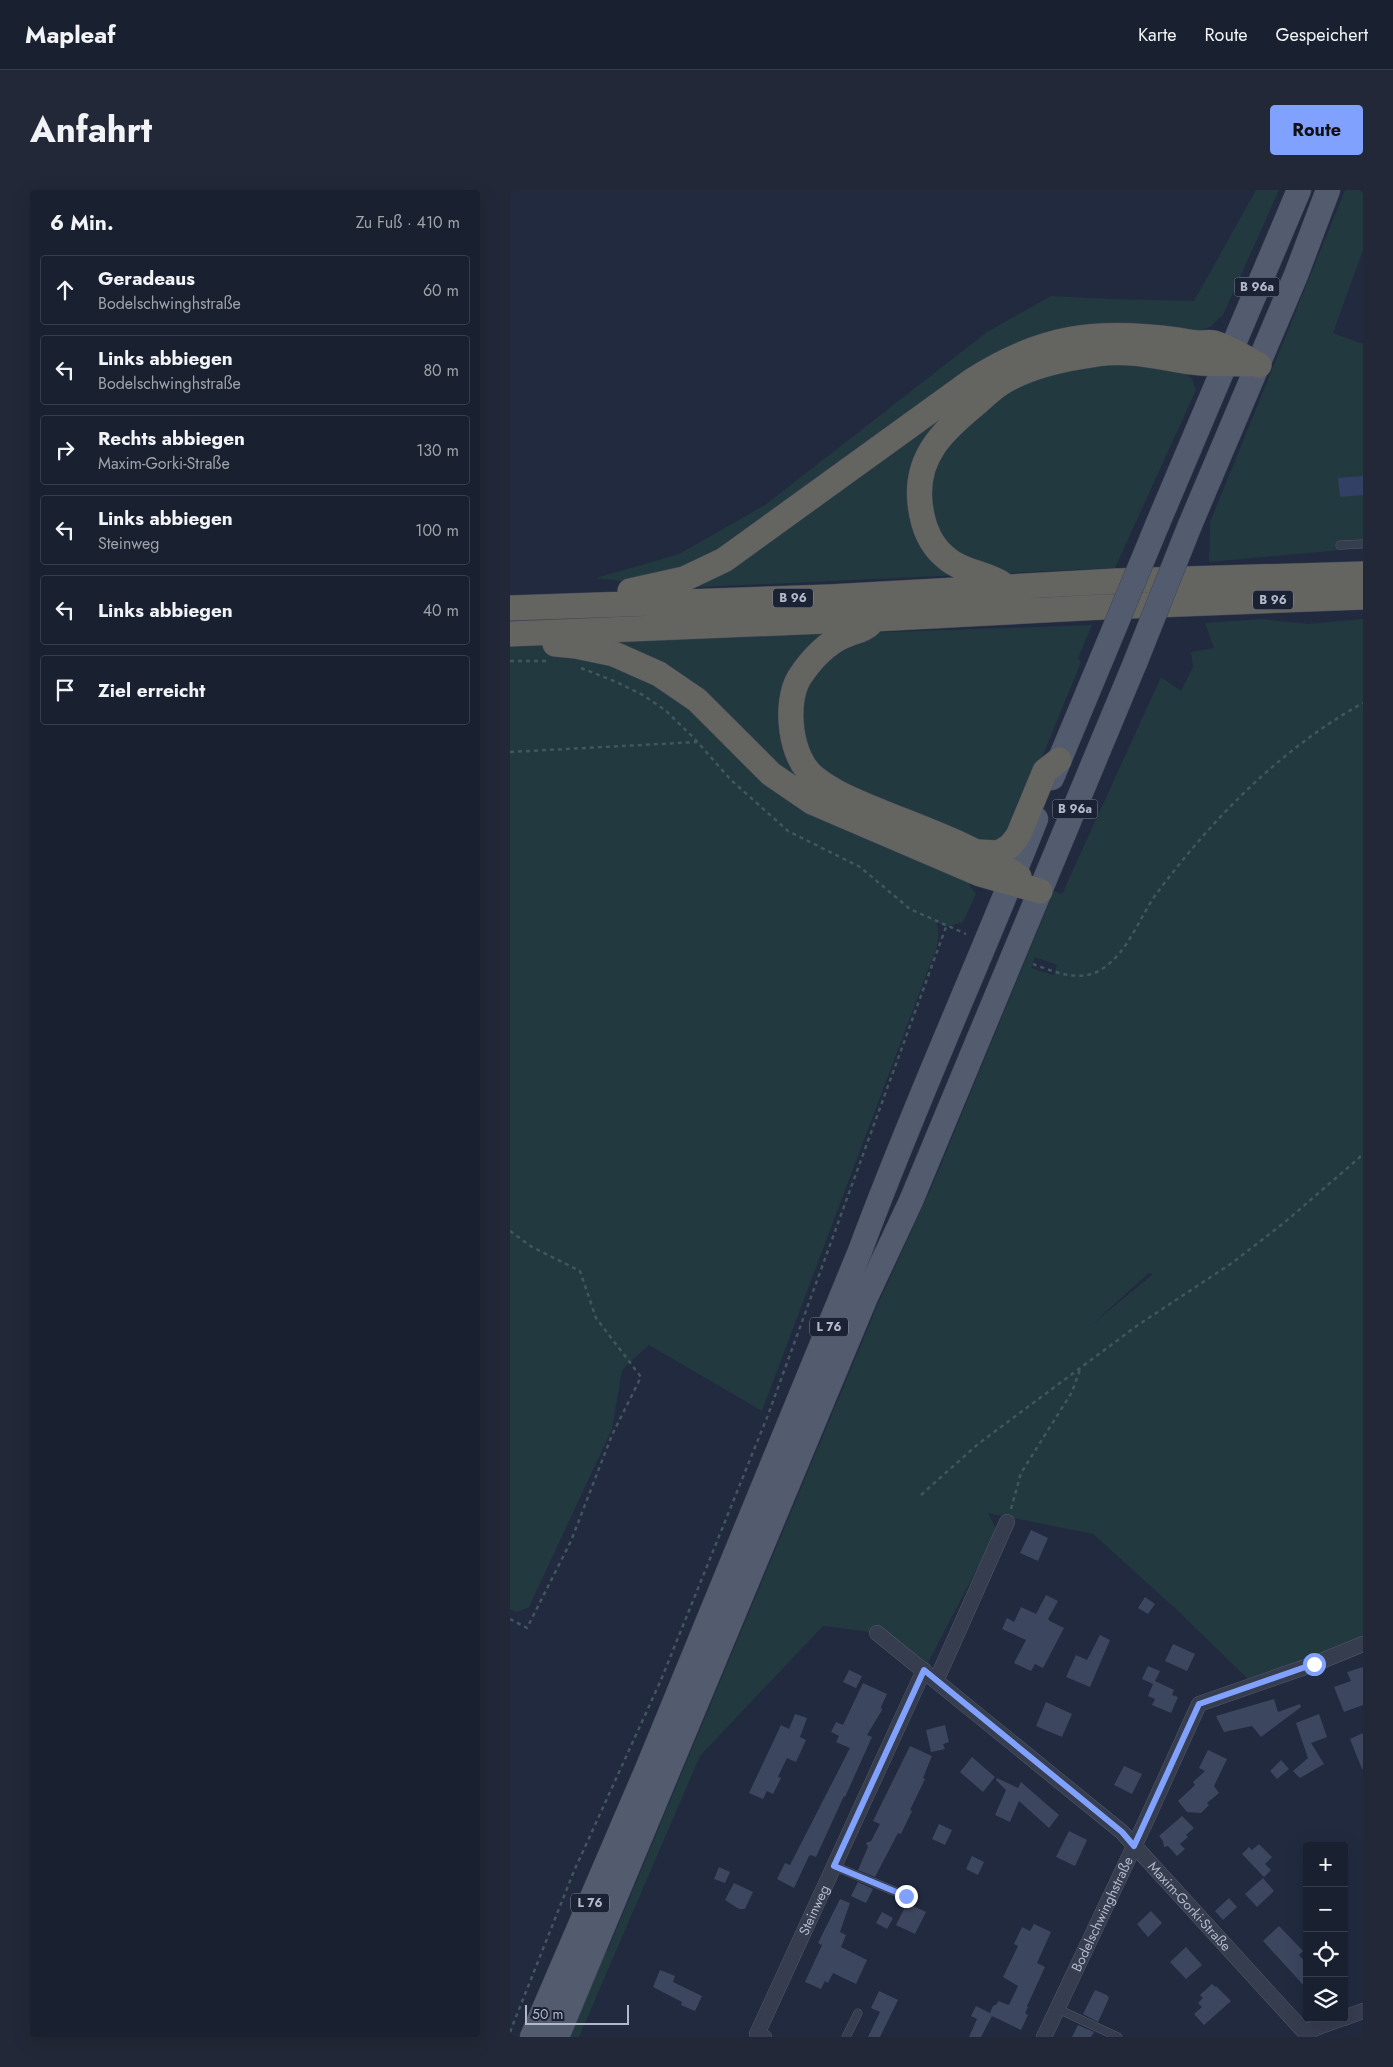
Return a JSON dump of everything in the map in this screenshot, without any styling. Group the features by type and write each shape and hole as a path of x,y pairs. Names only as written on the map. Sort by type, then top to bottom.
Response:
{"highway":[{"path":"579,606 601,595 634,591 684,579 724,560 973,380 1013,357 1040,346 1090,336 1131,335 1199,343 1212,342 1228,356 1259,365"},
{"path":"1008,587 992,578 961,568 943,556 926,531 919,492 921,476 928,454 941,435 1003,382 1045,365 1114,352 1153,355 1192,362 1228,356"},
{"name":"B 96","path":"510,608 829,596 1125,580 1363,574"},
{"name":"B 96","path":"510,634 1363,597"},
{"path":"874,619 865,628 845,635 831,644 814,658 798,679 791,704 791,731 798,754 813,776 840,795 979,852 1013,879 1040,891"},
{"path":"510,641 576,646 614,654 637,663 659,674 697,700 771,774 812,802 980,874 1013,879"},
{"path":"979,852 999,853 1010,846 1018,836 1045,771 1059,760"}],"main road":[{"name":"B 96a","path":"1059,760 1299,190"},
{"name":"B 96a","path":"1040,891 1190,525 1296,275 1328,190"},
{"path":"1013,879 1059,760"},
{"name":"L 76","path":"532,2037 651,1760 860,1251 888,1176 1013,879"},
{"name":"L 76","path":"556,2037 866,1297 911,1201 1040,891"}],"street":[{"path":"936,1681 1007,1522"},
{"name":"Maxim-Gorki-Straße","path":"877,1633 1122,1832 1307,2035"},
{"name":"Bodelschwinghstraße","path":"1044,2037 1199,1704 1314,1664 1363,1644"},
{"name":"Steinweg","path":"764,2037 757,2034 924,1670"},
{"path":"1348,2016 1363,2011"},
{"path":"1307,2035 1335,2022"}],"lane":[{"path":"1340,545 1363,544"},
{"path":"834,1866 906,1896"},
{"path":"1058,2009 1118,2037"},
{"path":"846,2037 858,2013"}],"path":[{"path":"510,661 552,662"},
{"path":"578,667 643,695 665,710 731,780 788,831 860,868 910,909 946,927 966,934"},
{"path":"1033,964 1059,973 1073,975 1088,974 1102,970 1119,954 1158,891 1200,838 1248,788 1292,751 1363,703"},
{"path":"510,752 697,742"},
{"path":"510,2032 574,1871 661,1680 768,1415 946,927"},
{"path":"921,1495 978,1444 1081,1367 1138,1325 1240,1257 1285,1222 1363,1153"},
{"path":"510,1231 532,1247 580,1272 596,1318 641,1377 612,1435 571,1541 527,1628 510,1619"},
{"path":"1007,1522 1021,1473 1072,1392 1081,1367"}],"shaded area":[{"path":"1256,190 1279,190 1223,315 1210,327 1194,332 1184,372 1192,379 1196,390 1115,568 678,588 596,578 679,554 765,505 987,332 1051,296 1194,301"},
{"path":"1345,190 1363,190 1363,250 1333,333 1363,344 1363,548 1209,562 1210,522"},
{"path":"1261,619 1308,624 1363,619 1363,1644 1253,1684 1176,1609 1093,1534 988,1513 997,1531 924,1670 877,1633 823,1626 700,1756 579,2037 566,2037 594,1973 609,1947 878,1304 932,1186 1054,891 1062,894 1161,677 1181,691 1193,667 1191,652 1214,648 1205,623","holes":["1035,957 1057,965 1054,975 1031,968","1149,1273 1153,1274 1089,1327"]},
{"path":"1092,625 1078,658 1081,662 1012,831 965,878 976,894 963,922 946,927 936,922 938,943 933,958 762,1411 649,1345 622,1370 612,1429 529,1607 517,1612 510,1609 510,647"}],"water":[{"path":"1363,476 1363,495 1340,497 1338,478"}],"building":[{"path":"1031,1530 1048,1538 1038,1561 1020,1553"},
{"path":"1046,1595 1058,1601 1048,1619 1064,1628 1043,1668 1035,1664 1031,1671 1014,1663 1026,1640 1002,1629 1007,1618 1014,1622 1021,1607 1036,1614"},
{"path":"1145,1597 1155,1604 1148,1614 1138,1608"},
{"path":"1100,1635 1110,1640 1090,1687 1066,1677 1076,1655 1087,1660"},
{"path":"1173,1644 1195,1654 1187,1671 1165,1661"},
{"path":"1148,1666 1160,1671 1155,1681 1174,1690 1172,1695 1178,1697 1171,1713 1152,1705 1155,1699 1148,1696 1153,1684 1142,1679"},
{"path":"1363,1667 1363,1705 1344,1712 1334,1687 1351,1681 1347,1672"},
{"path":"849,1670 862,1676 856,1688 843,1682"},
{"path":"863,1683 887,1694 881,1707 882,1710 867,1735 872,1737 816,1857 809,1856 794,1888 777,1879 785,1863 790,1865 850,1748 836,1742 839,1736 831,1732 836,1722 843,1725"},
{"path":"1274,1699 1278,1712 1300,1704 1301,1707 1261,1737 1252,1726 1224,1732 1216,1716"},
{"path":"1046,1702 1072,1714 1062,1737 1036,1726"},
{"path":"795,1714 807,1718 800,1737 806,1740 796,1762 787,1758 778,1777 781,1778 773,1794 767,1791 763,1799 749,1793 781,1725 789,1729"},
{"path":"1319,1714 1327,1737 1311,1743 1324,1764 1300,1778 1293,1771 1308,1758 1296,1723"},
{"path":"945,1725 949,1742 943,1744 945,1749 931,1752 926,1730"},
{"path":"1363,1733 1363,1769 1362,1769 1350,1739"},
{"path":"910,1746 932,1756 923,1778 925,1779 910,1810 912,1811 901,1834 898,1833 875,1877 858,1870 868,1847 866,1843 871,1841 880,1824 873,1821"},
{"path":"1208,1750 1227,1759 1214,1786 1219,1793 1207,1803 1209,1805 1201,1813 1187,1812 1178,1801 1195,1785 1193,1782 1205,1771 1199,1768"},
{"path":"972,1757 995,1777 983,1792 960,1772"},
{"path":"1281,1760 1289,1769 1277,1779 1270,1771"},
{"path":"1124,1766 1142,1774 1132,1794 1114,1785"},
{"path":"997,1778 1018,1788 1021,1782 1059,1815 1049,1828 1019,1801 1010,1822 995,1815 1006,1790 996,1780"},
{"path":"1182,1816 1194,1828 1180,1844 1185,1849 1177,1856 1168,1846 1164,1847 1163,1841 1159,1836"},
{"path":"939,1824 952,1830 945,1845 932,1839"},
{"path":"1069,1831 1087,1840 1075,1866 1056,1857"},
{"path":"1259,1844 1272,1857 1265,1864 1271,1870 1264,1877 1242,1854 1249,1847 1252,1850"},
{"path":"972,1856 984,1862 978,1875 966,1869"},
{"path":"719,1867 730,1872 725,1883 714,1879"},
{"path":"1263,1878 1274,1891 1257,1907 1245,1894"},
{"path":"858,1882 873,1889 866,1903 851,1896"},
{"path":"734,1883 753,1892 745,1909 739,1909 725,1900"},
{"path":"1229,1898 1237,1907 1223,1920 1215,1911"},
{"path":"840,1899 850,1903 840,1932 846,1935 841,1947 867,1960 856,1984 833,1973 828,1983 825,1981 821,1989 805,1982 822,1945 818,1943"},
{"path":"907,1903 926,1912 915,1934 896,1925"},
{"path":"1151,1911 1162,1923 1148,1937 1137,1924"},
{"path":"882,1912 893,1918 887,1929 876,1923"},
{"path":"1034,1924 1051,1932 1037,1963 1045,1967 1027,2006 1025,2013 1028,2015 1021,2030 992,2016 981,2037 969,2037 977,2019 971,2016 976,2006 990,2013 998,2001 1009,2005 1018,1986 1003,1977 1018,1946 1014,1944 1022,1927 1030,1931"},
{"path":"1279,1926 1303,1951 1299,1955 1303,1960 1303,1985 1263,1941"},
{"path":"1186,1947 1202,1965 1186,1979 1170,1962"},
{"path":"660,1970 675,1976 673,1982 702,1996 695,2011 681,2005 682,2002 653,1987"},
{"path":"1212,1984 1231,2001 1204,2025 1194,2014 1202,2007 1198,2003 1203,1998 1200,1995"},
{"path":"1095,1990 1107,1995 1109,1998 1098,2022 1083,2014"},
{"path":"879,1991 898,2000 880,2037 868,2037 880,2012 871,2008"},
{"path":"1078,2025 1094,2032 1091,2037 1072,2037"}],"route":[{"path":"906,1896 834,1866 924,1670 1122,1832 1134,1846 1199,1704 1314,1664"}]}
